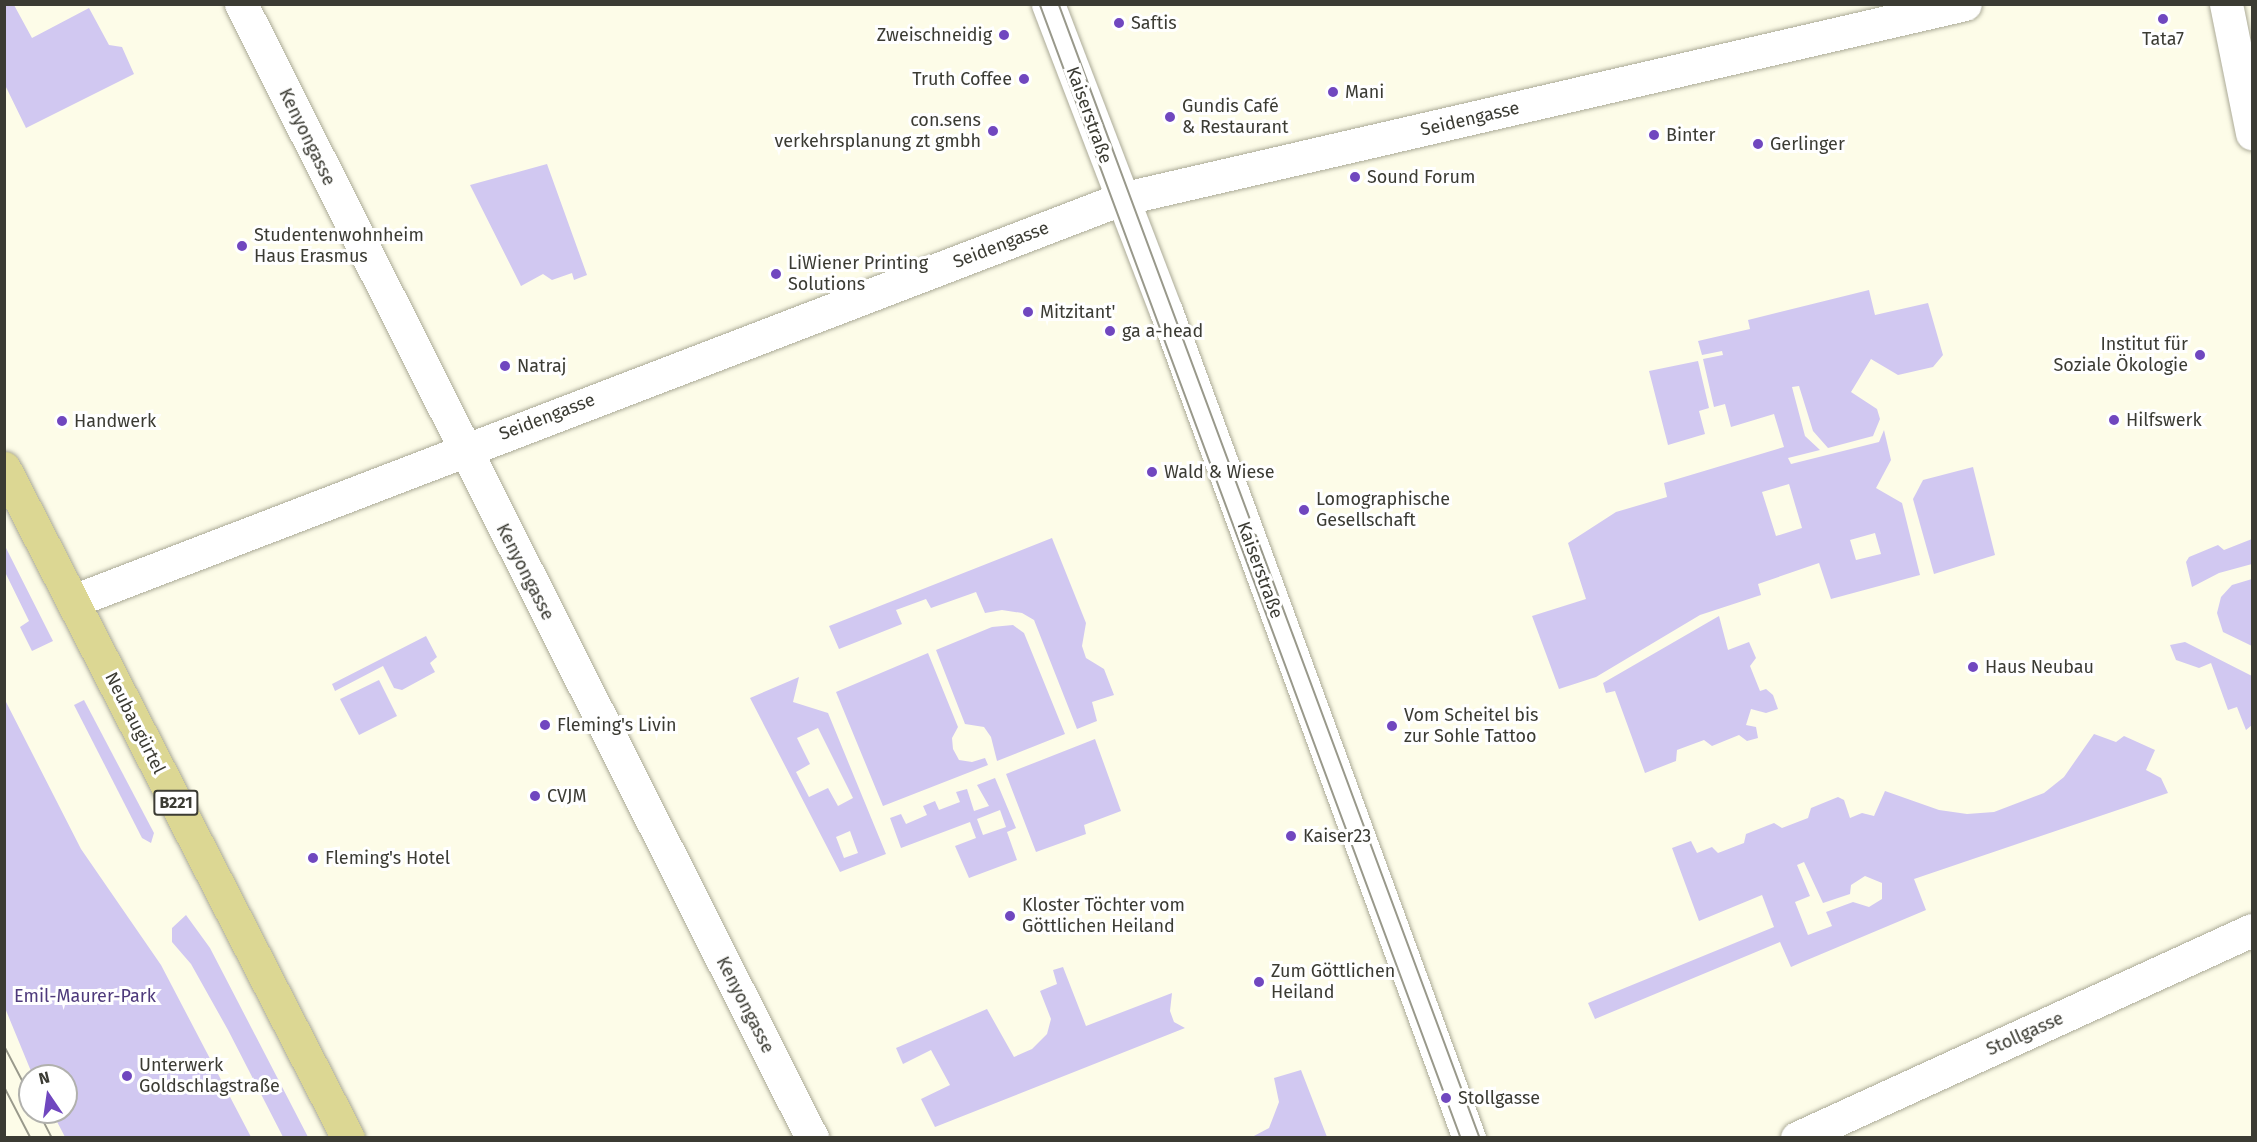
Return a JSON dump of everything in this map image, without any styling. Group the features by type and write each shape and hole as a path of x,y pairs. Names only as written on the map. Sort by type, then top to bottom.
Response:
{"main road":[{"name":"Neubaugürtel","path":"4,468 348,1137"}],"street":[{"name":"Kenyongasse","path":"241,4 462,449 812,1137"},
{"name":"Kaiserstraße","path":"1048,4 1170,322 1469,1137"},
{"name":"Seidengasse","path":"73,601 462,449 1121,199 1965,4"},
{"path":"2226,4 2253,133"},
{"name":"Stollgasse","path":"1797,1137 2253,930"}],"green space":[{"path":"5,4 14,5 32,38 89,8 109,45 122,47 134,74 26,128 5,85"},
{"path":"547,164 587,275 574,280 572,273 552,280 543,274 521,286 470,185"},
{"path":"1869,290 1875,315 1928,303 1943,355 1933,367 1898,375 1871,359 1851,392 1877,409 1880,419 1873,436 1828,448 1813,431 1799,386 1792,387 1805,436 1820,450 1788,458 1791,464 1879,442 1884,430 1891,460 1876,488 1902,503 1920,575 1831,599 1819,563 1758,584 1761,595 1700,615 1596,677 1559,689 1532,616 1586,599 1568,543 1616,512 1667,497 1664,483 1784,447 1774,414 1731,427 1725,404 1714,407 1703,359 1723,355 1722,351 1702,355 1698,341 1750,329 1748,320","holes":["1789,484 1802,528 1776,536 1762,492","1875,533 1881,554 1856,560 1850,540"]},
{"path":"1698,361 1709,408 1699,411 1705,434 1668,445 1649,371"},
{"path":"1973,467 1995,555 1934,574 1913,499 1923,480"},
{"path":"1052,538 1086,623 1082,646 1086,658 1104,669 1114,695 1092,702 1097,721 1077,729 1034,620 1022,613 1002,610 985,613 976,592 931,608 926,599 896,610 902,624 839,649 829,626"},
{"path":"2252,539 2252,564 2219,573 2192,587 2186,562 2189,557 2218,545 2224,550"},
{"path":"5,546 53,641 32,651 20,627 29,621 5,572"},
{"path":"2252,579 2252,646 2223,632 2217,613 2221,597 2232,585"},
{"path":"1719,616 1728,650 1749,642 1756,658 1750,666 1760,691 1766,689 1773,695 1778,709 1766,713 1751,709 1746,725 1756,727 1758,738 1747,741 1739,735 1712,746 1704,740 1677,750 1676,761 1645,773 1615,691 1606,693 1603,683"},
{"path":"1013,625 1024,633 1065,734 997,761 991,737 984,727 965,724 936,650 992,627"},
{"path":"426,636 437,657 430,663 435,672 402,690 394,688 383,666 335,691 332,684"},
{"path":"2185,642 2252,676 2252,725 2246,730 2237,707 2228,710 2211,663 2199,668 2176,660 2170,645"},
{"path":"928,653 958,727 952,738 953,749 959,760 972,762 985,758 988,765 883,806 836,692"},
{"path":"799,677 793,702 828,713 886,854 840,872 750,698","holes":["818,728 853,798 838,806 828,788 809,797 796,772 810,764 797,738","850,831 858,853 844,858 836,837"]},
{"path":"379,680 397,716 359,735 340,699"},
{"name":"Emil-Maurer-Park","path":"5,700 81,849 161,965 251,1137 65,1137 58,1124 78,1124 78,1064 28,1064 5,1008"},
{"path":"84,700 154,833 151,843 142,838 74,705"},
{"path":"2094,734 2116,742 2124,736 2155,750 2146,770 2161,778 2168,793 1914,879 1926,910 1791,967 1780,942 1595,1019 1588,1003 1774,927 1762,895 1699,921 1672,848 1691,841 1697,853 1712,847 1718,853 1744,843 1746,834 1774,823 1782,828 1808,818 1811,808 1838,797 1844,800 1850,818 1862,813 1874,816 1885,791 1939,810 1967,814 1994,812 2044,793 2064,777","holes":["1804,862 1823,903 1850,894 1851,885 1865,876 1882,883 1882,899 1869,907 1853,902 1826,912 1832,926 1808,935 1795,902 1810,896 1797,865"]},
{"path":"1095,739 1121,811 1084,825 1086,834 1036,852 1006,774"},
{"path":"995,778 1016,828 1007,832 1017,860 969,878 955,846 976,838 970,822 901,848 890,818 901,814 906,824 927,815 923,806 935,801 939,810 960,802 956,792 967,789 974,811 989,806 977,785","holes":["1000,810 1006,827 983,835 977,819"]},
{"path":"186,915 210,948 308,1137 283,1137 191,964 172,942 172,928"},
{"path":"1063,967 1086,1026 1172,993 1170,1011 1174,1022 1185,1028 935,1127 921,1099 950,1085 931,1050 903,1064 896,1048 987,1009 1014,1057 1032,1049 1047,1034 1051,1019 1040,991 1057,984 1053,970"},
{"path":"1301,1070 1327,1137 1252,1137 1269,1128 1279,1102 1274,1078"}],"tram line":[{"path":"1040,4 1461,1138"},
{"path":"1059,4 1480,1138"},
{"path":"4,1045 18,1072"},
{"path":"4,1086 31,1138"},
{"path":"45,1124 52,1138"}],"place":[{"name":"Tata7","path":"2163,19"},
{"name":"Saftis","path":"1119,23"},
{"name":"Zweischneidig","path":"1004,35"},
{"name":"Truth Coffee","path":"1024,79"},
{"name":"Mani","path":"1333,92"},
{"name":"Gundis Café & Restaurant","path":"1170,117"},
{"name":"con.sens verkehrsplanung zt gmbh","path":"993,131"},
{"name":"Binter","path":"1654,135"},
{"name":"Gerlinger","path":"1758,144"},
{"name":"Sound Forum","path":"1355,177"},
{"name":"Studentenwohnheim Haus Erasmus","path":"242,246"},
{"name":"LiWiener Printing Solutions","path":"776,274"},
{"name":"Mitzitant'","path":"1028,312"},
{"name":"ga a-head","path":"1110,331"},
{"name":"Institut für Soziale Ökologie","path":"2200,355"},
{"name":"Natraj","path":"505,366"},
{"name":"Hilfswerk","path":"2114,420"},
{"name":"Handwerk","path":"62,421"},
{"name":"Wald & Wiese","path":"1152,472"},
{"name":"Lomographische Gesellschaft","path":"1304,510"},
{"name":"Haus Neubau","path":"1973,667"},
{"name":"Fleming's Livin","path":"545,725"},
{"name":"Vom Scheitel bis zur Sohle Tattoo","path":"1392,726"},
{"name":"CVJM","path":"535,796"},
{"name":"Kaiser23","path":"1291,836"},
{"name":"Fleming's Hotel","path":"313,858"},
{"name":"Kloster Töchter vom Göttlichen Heiland","path":"1010,916"},
{"name":"Zum Göttlichen Heiland","path":"1259,982"},
{"name":"Unterwerk Goldschlagstraße","path":"127,1076"},
{"name":"Stollgasse","path":"1446,1098"}]}
